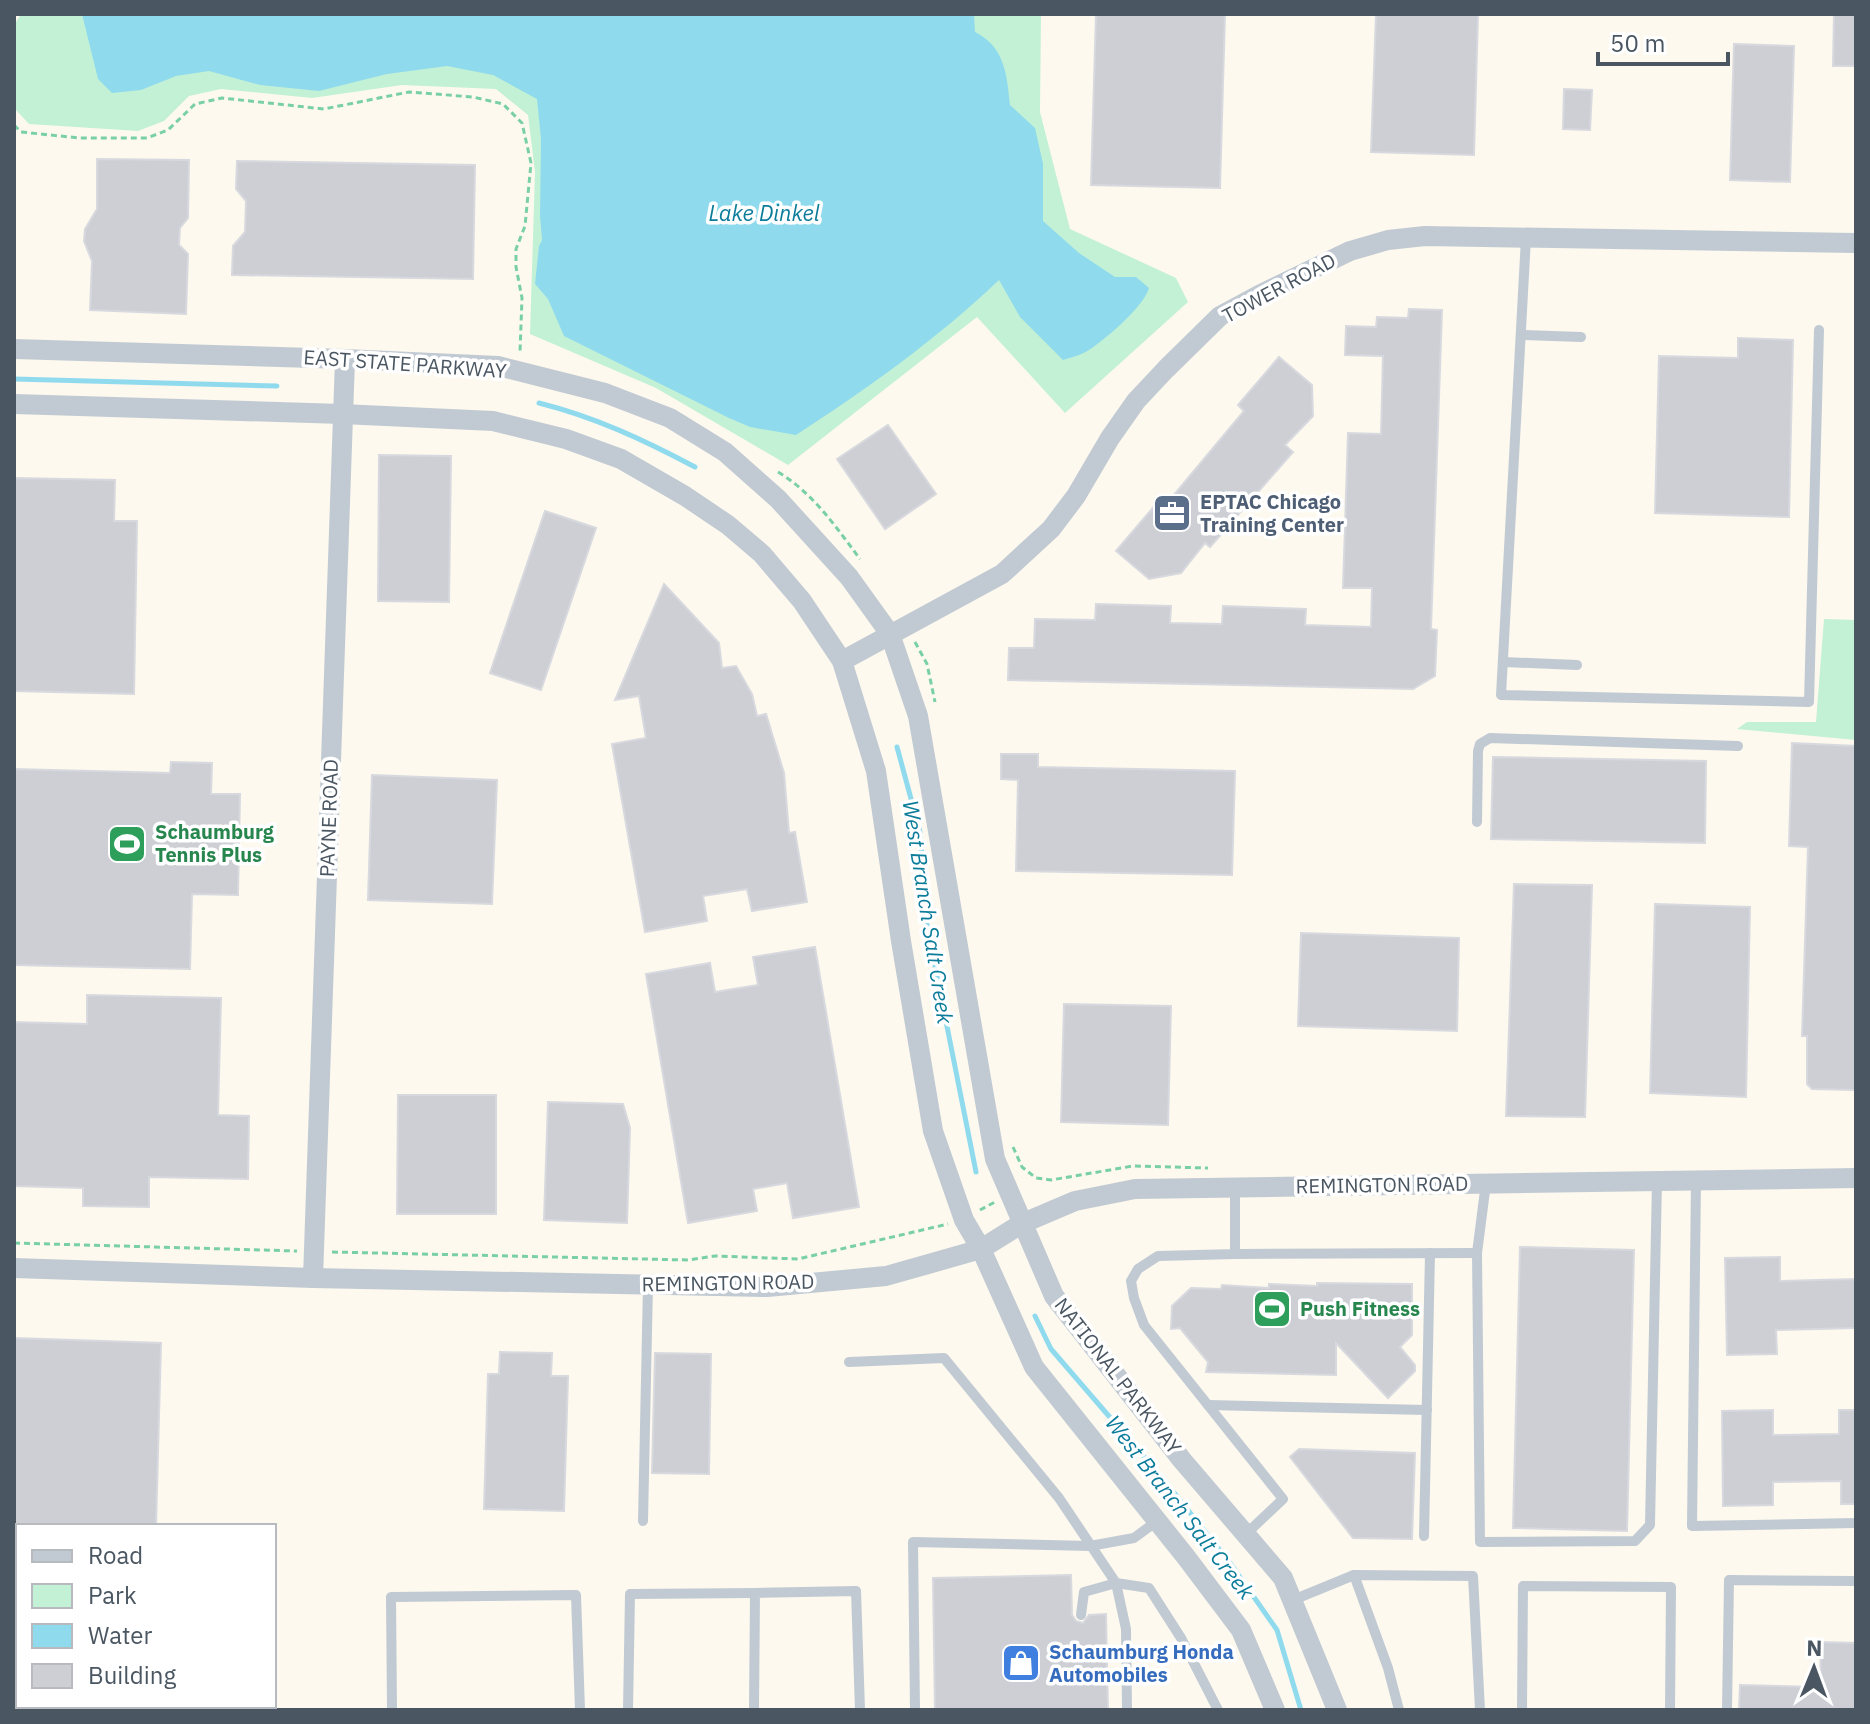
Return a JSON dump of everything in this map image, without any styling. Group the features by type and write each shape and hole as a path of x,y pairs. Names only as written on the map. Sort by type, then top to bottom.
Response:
{"street":[{"name":"TOWER ROAD","path":"842,661 1002,574 1051,529 1076,496 1136,401 1220,316 1350,251 1388,240 1425,236 1856,243"},
{"name":"EAST STATE PARKWAY","path":"14,349 498,366 605,393 670,418 725,452 778,499 849,577 890,634"},
{"name":"PAYNE ROAD","path":"313,1278 345,359"},
{"path":"14,404 493,421 566,439 621,459 696,503 762,554 802,601 842,661 876,771 933,1131 964,1220 981,1249 1034,1367 1241,1630 1275,1710"},
{"name":"NATIONAL PARKWAY","path":"890,634 918,716 995,1159 1021,1224 1054,1296 1182,1460 1283,1578 1337,1710"},
{"name":"REMINGTON ROAD","path":"14,1268 313,1278 767,1287 886,1276 981,1249 1021,1224 1075,1201 1135,1189 1856,1178"}],"lane":[{"path":"1526,238 1501,695 1809,702 1819,330"},
{"path":"1522,335 1581,337"},
{"path":"1503,662 1577,665"},
{"path":"1477,822 1478,751 1480,744 1490,738 1738,746"},
{"path":"1696,1180 1692,1526 1856,1523"},
{"path":"1486,1183 1477,1253 1480,1542 1635,1541 1650,1525 1657,1181"},
{"path":"1235,1187 1235,1254"},
{"path":"1424,1536 1430,1253"},
{"path":"1246,1534 1283,1499 1144,1325 1131,1281 1138,1269 1158,1256 1477,1253"},
{"path":"643,1521 648,1284"},
{"path":"849,1362 944,1358 1059,1498 1116,1583 1126,1629 1127,1710"},
{"path":"1208,1405 1427,1410"},
{"path":"915,1710 913,1542 1090,1546 1134,1538 1157,1521"},
{"path":"1354,1575 1388,1668 1399,1710"},
{"path":"1293,1600 1354,1575 1473,1576 1480,1710"},
{"path":"1727,1710 1729,1580 1856,1581"},
{"path":"1081,1615 1084,1592 1116,1583 1149,1588 1181,1638 1218,1710"},
{"path":"1522,1710 1523,1586 1537,1586 1671,1587 1670,1710"},
{"path":"628,1710 630,1594 856,1591 860,1710"},
{"path":"754,1710 755,1593"},
{"path":"392,1710 391,1597 576,1595 580,1710"}],"path":[{"path":"14,1243 681,1260 715,1256 798,1259 964,1220 1009,1193"}],"shaded area":[{"path":"14,14 1856,14 1856,1710 255,1710 276,1708 276,1524 16,1524 14,1584"},
{"path":"14,1586 16,1708 218,1708 218,1710 14,1710"}],"green space":[{"name":"Lake Dinkel","path":"21,14 1041,14 1040,112 1070,229 1176,278 1188,302 1065,413 977,317 788,465 656,388 530,334 535,172 528,115 496,89 402,85 312,98 221,89 189,96 164,121 138,131 29,124 16,110 16,22"},
{"path":"1824,619 1856,620 1856,740 1737,729 1747,722 1816,722"}],"water":[{"name":"Lake Dinkel","path":"82,14 974,14 975,32 993,46 1003,63 1010,105 1035,128 1043,164 1043,221 1079,253 1115,277 1136,277 1149,288 1133,312 1107,336 1086,352 1063,360 1020,317 999,280 901,362 796,435 750,427 564,336 548,299 535,284 542,240 541,139 537,99 493,75 447,66 387,74 319,91 260,85 209,71 176,76 141,90 112,93 98,79"}],"building":[{"path":"1096,14 1225,14 1220,188 1091,185"},
{"path":"1376,14 1478,14 1474,155 1371,152"},
{"path":"1834,14 1856,14 1856,66 1833,66"},
{"path":"1734,44 1794,46 1790,182 1730,180"},
{"path":"1564,89 1592,90 1590,130 1563,129"},
{"path":"97,159 189,160 188,218 180,228 179,245 188,254 186,314 90,310 92,261 84,241 85,229 97,209"},
{"path":"237,161 475,165 473,279 232,275 233,246 245,232 246,201 236,189"},
{"path":"1409,309 1442,310 1431,629 1437,630 1435,676 1413,689 1008,680 1009,648 1034,648 1035,619 1095,620 1096,604 1171,606 1170,623 1222,624 1223,606 1306,609 1305,625 1371,627 1372,588 1343,588 1348,433 1381,434 1383,356 1345,355 1346,326 1376,327 1377,317 1408,318"},
{"path":"1738,338 1793,340 1789,517 1655,513 1659,356 1738,358"},
{"path":"1279,357 1312,385 1313,416 1285,445 1293,452 1210,547 1205,543 1181,573 1149,579 1116,551 1157,503 1163,508 1244,411 1238,405"},
{"path":"888,425 936,494 885,529 837,459"},
{"path":"379,455 451,456 449,602 378,601"},
{"path":"14,478 115,480 114,521 137,521 134,694 14,691"},
{"path":"545,511 596,528 541,690 490,673"},
{"path":"664,584 719,643 722,668 736,666 752,694 757,716 766,714 784,773 789,833 795,832 807,902 752,911 747,889 703,896 707,921 645,932 612,744 646,738 639,696 615,700"},
{"path":"1792,743 1856,746 1856,1090 1812,1089 1807,1084 1807,1036 1802,1036 1808,847 1789,846"},
{"path":"1001,754 1038,754 1038,767 1235,771 1232,875 1016,871 1018,780 1001,779"},
{"path":"1493,757 1706,761 1705,843 1491,839"},
{"name":"Schaumburg Tennis Plus","path":"171,762 212,763 211,794 240,794 238,895 192,894 190,969 14,965 14,769 170,773"},
{"path":"372,775 497,780 492,904 368,900"},
{"path":"1514,884 1592,885 1585,1117 1506,1116"},
{"path":"1655,904 1750,907 1746,1097 1650,1093"},
{"path":"1301,933 1459,938 1457,1031 1298,1026"},
{"path":"815,947 859,1207 793,1218 787,1183 753,1189 757,1211 688,1223 646,974 710,963 715,992 758,985 753,957"},
{"path":"87,995 221,998 218,1115 249,1116 248,1179 149,1177 149,1207 83,1206 83,1188 14,1186 14,1022 87,1024"},
{"path":"1064,1004 1171,1006 1168,1125 1061,1122"},
{"path":"398,1095 496,1095 496,1214 397,1214"},
{"path":"548,1102 623,1104 630,1128 627,1223 544,1220"},
{"path":"1520,1247 1634,1250 1627,1531 1513,1528"},
{"path":"1780,1257 1780,1281 1856,1279 1856,1328 1776,1330 1777,1354 1727,1355 1725,1258"},
{"path":"1317,1283 1412,1284 1412,1335 1400,1347 1415,1365 1415,1371 1388,1398 1336,1343 1336,1375 1206,1372 1208,1362 1180,1328 1171,1329 1172,1306 1191,1288 1221,1289 1222,1285 1269,1288 1269,1284 1317,1286"},
{"path":"14,1338 161,1343 156,1524 14,1526"},
{"path":"500,1352 552,1353 551,1376 568,1376 564,1511 484,1509 488,1374 499,1374"},
{"path":"655,1353 711,1354 709,1474 652,1473"},
{"path":"1773,1410 1773,1435 1839,1434 1839,1410 1856,1410 1856,1504 1841,1504 1841,1481 1773,1482 1773,1505 1723,1506 1722,1411"},
{"path":"1299,1449 1415,1453 1412,1539 1353,1538 1290,1457"},
{"name":"Schaumburg Honda Automobiles","path":"1071,1575 1072,1615 1076,1621 1083,1623 1089,1615 1106,1614 1108,1710 935,1710 933,1578"},
{"path":"1821,1642 1856,1643 1856,1710 1739,1710 1740,1685 1820,1687"}],"waterway":[{"path":"14,379 277,386"},
{"path":"539,403 619,430 695,467"},
{"name":"West Branch Salt Creek","path":"897,747 920,832 927,926 976,1172"},
{"name":"West Branch Salt Creek","path":"1035,1316 1051,1349 1164,1480 1230,1563 1277,1630 1301,1710"}],"place":[{"name":"EPTAC Chicago Training Center","path":"1172,513"},
{"name":"Schaumburg Tennis Plus","path":"127,844"},
{"name":"Push Fitness","path":"1272,1309"},
{"name":"Schaumburg Honda Automobiles","path":"1021,1663"}]}
